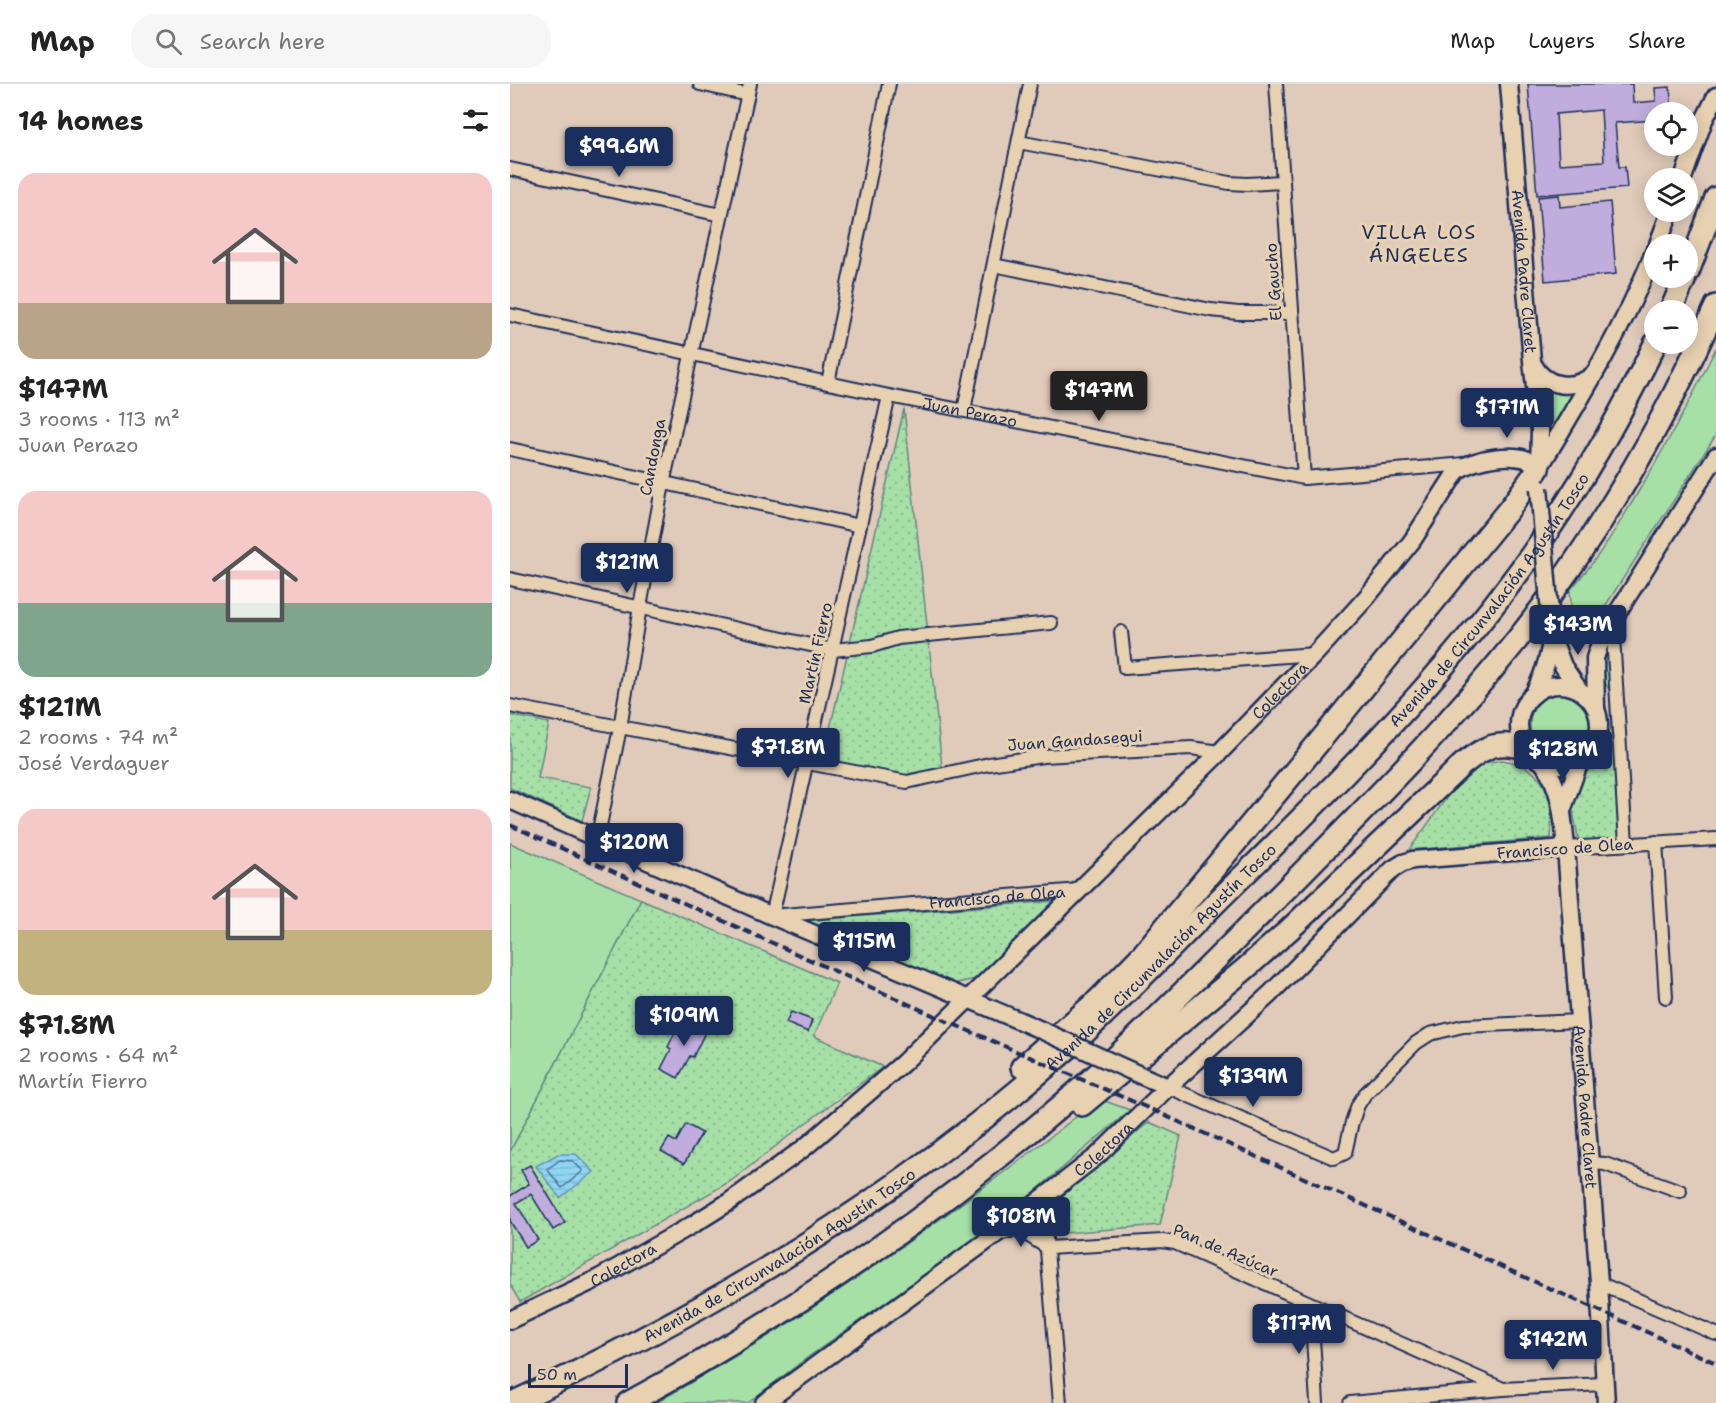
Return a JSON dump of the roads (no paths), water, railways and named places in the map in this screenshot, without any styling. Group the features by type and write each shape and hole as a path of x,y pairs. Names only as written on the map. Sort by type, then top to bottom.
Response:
{"highway":[{"path":"1698,246 1716,198"},
{"path":"628,1403 726,1347 824,1284 929,1210 988,1164 1075,1093 1162,1012 1382,792 1493,669 1525,630 1563,577 1627,480 1685,374 1716,306"},
{"name":"Avenida de Circunvalación Agustín Tosco","path":"512,1403 688,1315 750,1279 848,1216 948,1145 1066,1049 1114,1005 1284,835 1427,684 1477,626 1550,527 1615,422 1650,354"},
{"path":"948,1145 998,1088 1099,999 1143,954 1532,489"},
{"path":"988,1164 1061,1123 1245,969 1474,755 1503,743 1535,755"}],"main road":[{"name":"Avenida Padre Claret","path":"1509,84 1539,430 1532,489 1552,630 1563,666 1579,690"},
{"path":"1704,120 1710,84"},
{"path":"1687,168 1704,120 1716,96"},
{"path":"1532,489 1597,371 1644,274"},
{"path":"1532,361 1543,377 1562,385 1580,383 1597,371"},
{"name":"Juan Perazo","path":"1465,464 1517,456 1532,460 1532,489"},
{"path":"1596,709 1594,678 1596,653 1612,619 1716,456"},
{"name":"Colectora","path":"510,1320 599,1278 683,1231 729,1202 804,1148 863,1099 970,999 1220,753 1315,654 1366,598 1412,541 1450,478 1465,464"},
{"name":"Avenida Padre Claret","path":"1533,695 1542,677 1552,630"},
{"path":"1554,685 1570,686 1592,701 1596,709 1599,719 1597,737 1593,745 1581,758 1566,764 1550,763 1535,755 1521,736 1522,711 1539,690 1554,685"},
{"name":"Avenida Padre Claret","path":"1535,755 1554,778 1563,812 1606,1403"},
{"name":"Avenida Padre Claret","path":"1563,812 1569,788 1581,758"},
{"path":"510,800 597,840 970,999 1168,1087"},
{"name":"Francisco de Olea","path":"1413,860 1566,848"},
{"name":"Colectora","path":"764,1403 995,1235 1097,1156 1269,994 1393,869 1413,860"}],"street":[{"path":"700,84 749,89"},
{"path":"828,383 890,84"},
{"path":"964,410 1030,84"},
{"name":"El Gaucho","path":"1276,84 1304,478"},
{"name":"Candonga","path":"597,840 620,728 663,484 749,89"},
{"path":"1019,142 1229,183 1283,182"},
{"path":"510,169 721,215"},
{"path":"994,265 1211,310 1238,314 1292,313"},
{"name":"Juan Perazo","path":"510,315 889,396 1304,478 1465,464"},
{"name":"Martín Fierro","path":"772,916 889,396"},
{"path":"510,449 860,526"},
{"path":"510,579 833,650 860,648 898,638 1051,622"},
{"path":"1612,619 1626,844"},
{"path":"1121,632 1125,668 1315,654"},
{"name":"Juan Gandasegui","path":"510,706 907,783 989,764 1043,756 1191,748 1220,753"},
{"name":"Francisco de Olea","path":"1566,848 1716,839"},
{"path":"1656,842 1666,997"},
{"name":"Francisco de Olea","path":"772,916 1079,890"},
{"path":"1168,1087 1329,1157 1340,1157 1347,1148 1352,1122 1365,1094 1416,1043 1430,1034 1463,1026 1580,1021"},
{"path":"1590,1163 1605,1164 1680,1191"},
{"path":"1047,1196 1044,1209 1060,1403"},
{"path":"995,1235 1021,1231 1048,1248"},
{"name":"Pan de Azúcar","path":"1048,1248 1162,1241 1174,1243 1503,1389"},
{"path":"1599,1283 1716,1334"},
{"path":"1311,1305 1317,1403"},
{"path":"1350,1403 1503,1389 1604,1384"}],"water":[{"path":"558,1154 576,1154 594,1172 560,1198 536,1166"}],"railway":[{"path":"510,825 1716,1363"}],"district":[{"name":"VILLA LOS ÁNGELES","path":"1419,244"}]}
